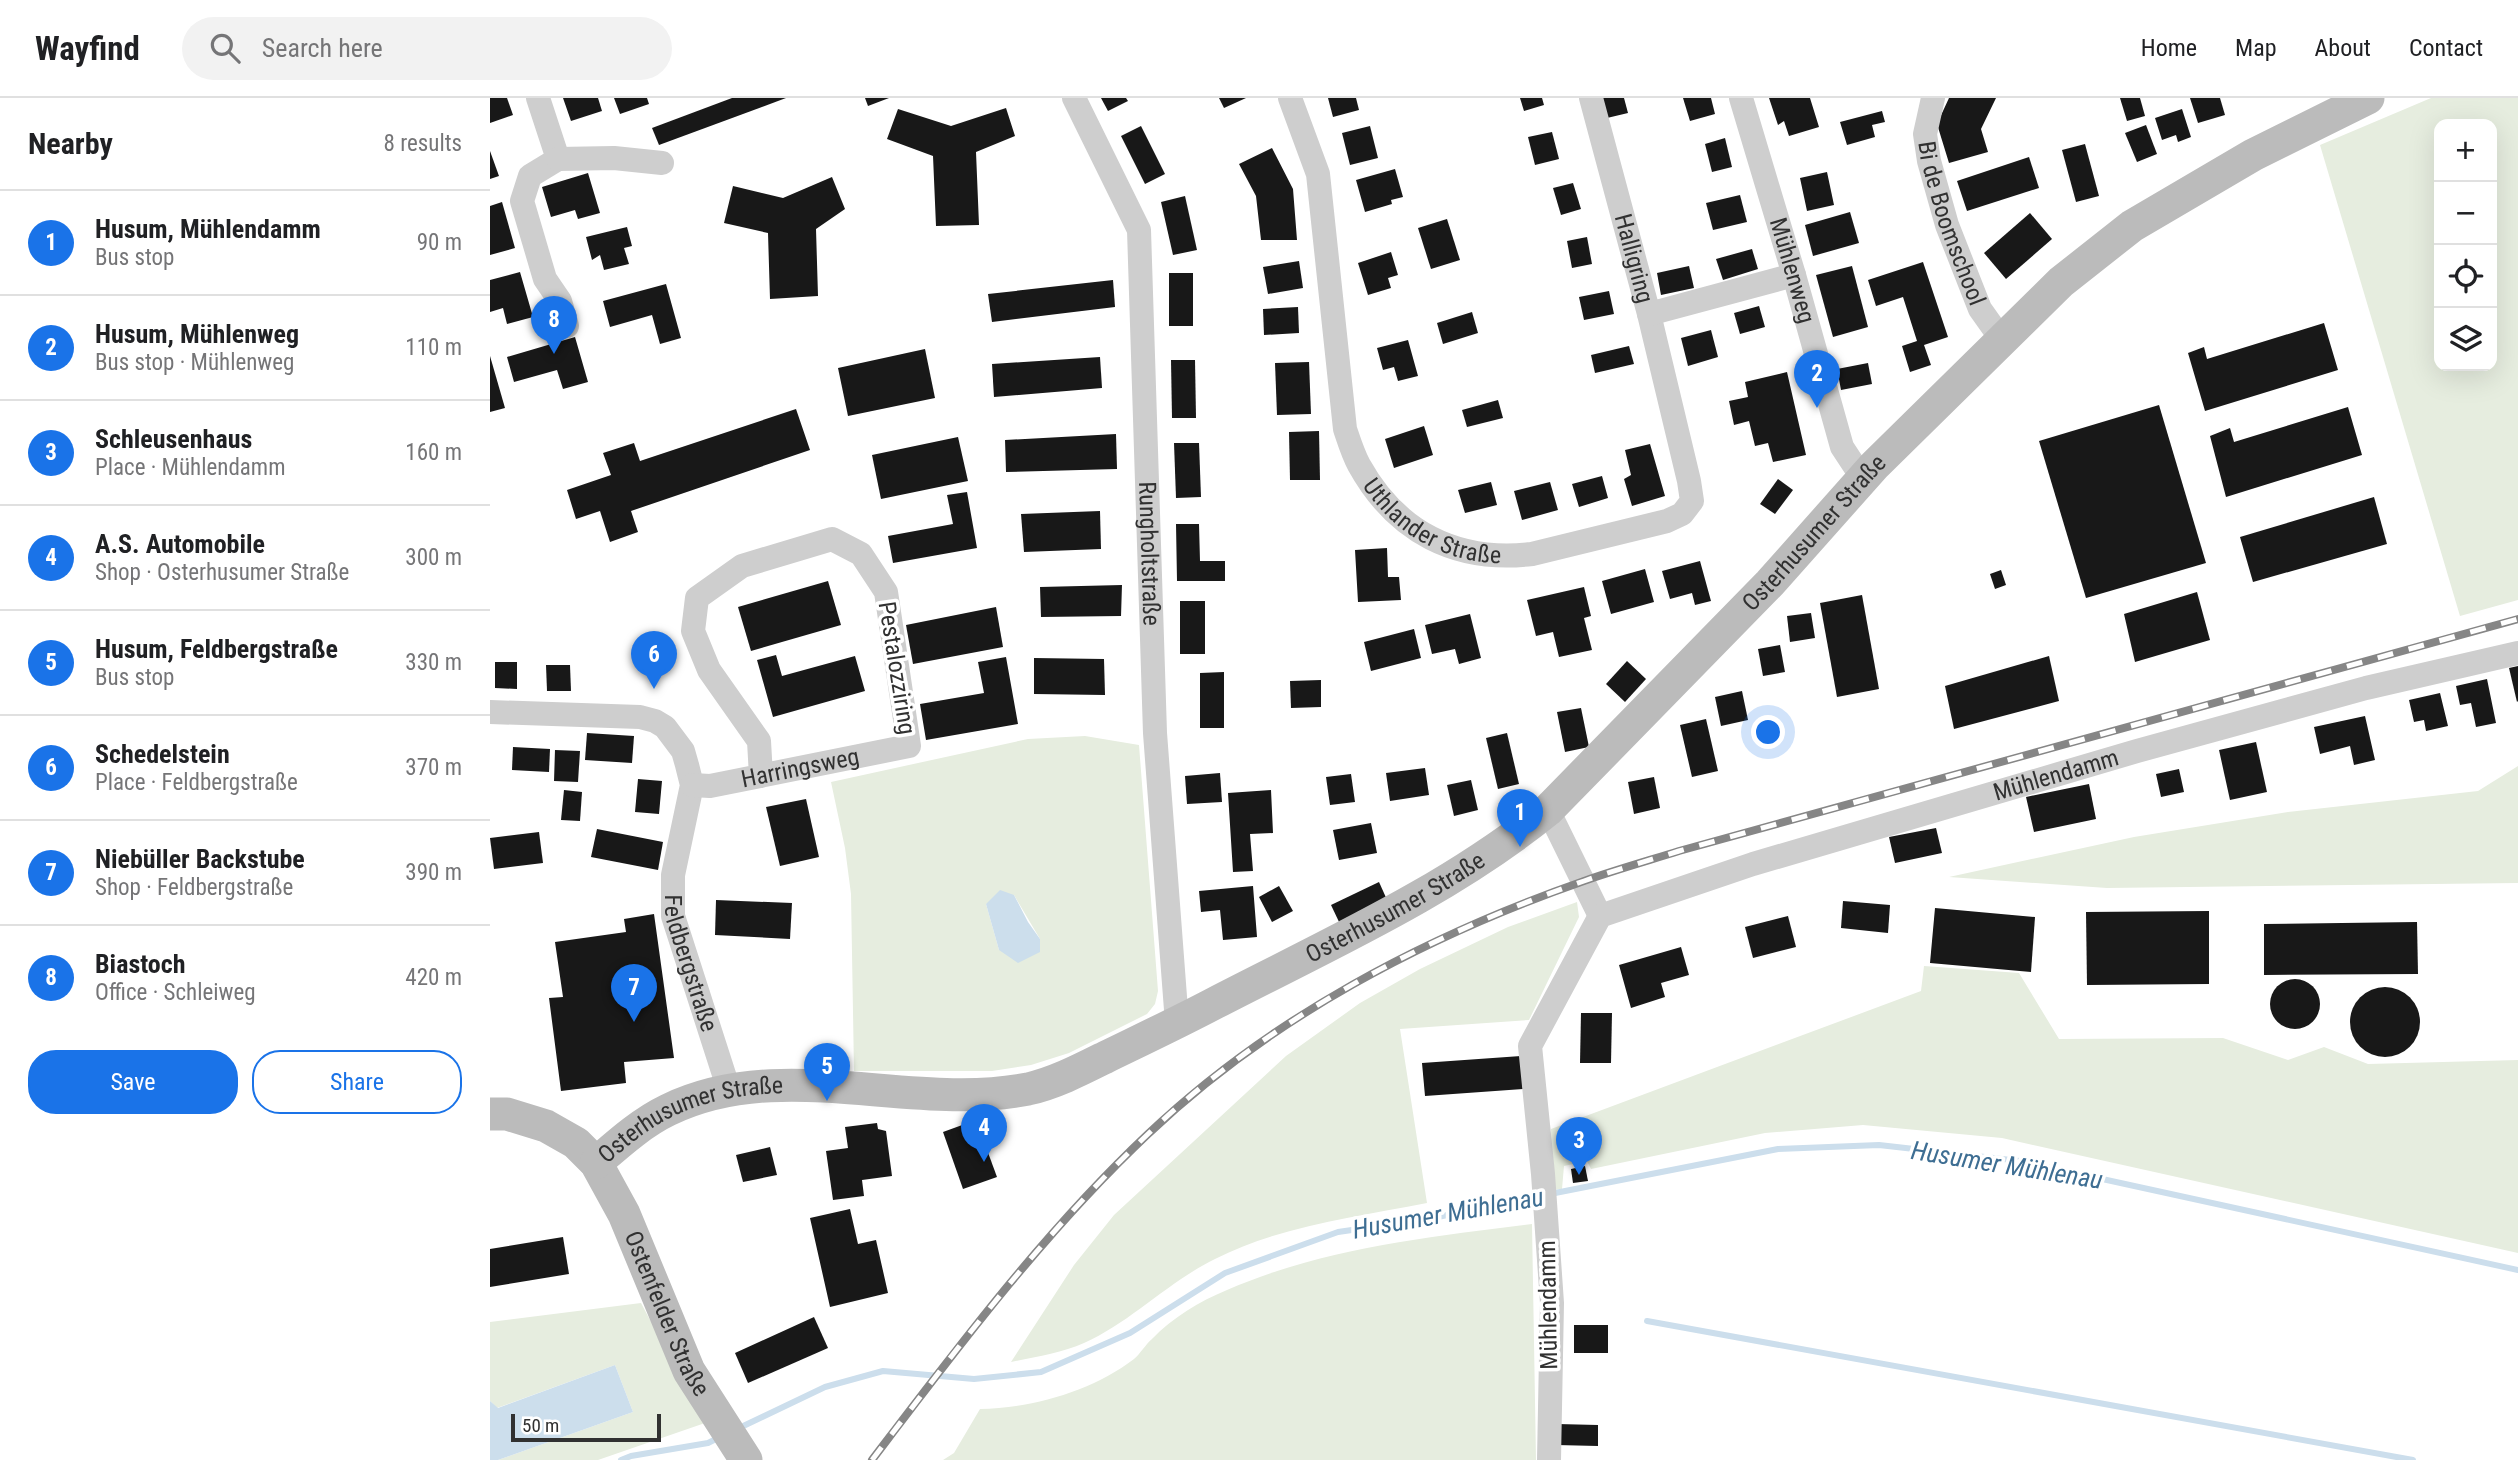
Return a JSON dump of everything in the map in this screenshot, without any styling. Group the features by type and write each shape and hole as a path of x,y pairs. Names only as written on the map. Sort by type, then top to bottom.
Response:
{"street":[{"path":"538,98 558,159"},
{"name":"Rungholtstraße","path":"1074,98 1139,230 1155,733 1178,1023"},
{"name":"Uthlander Straße","path":"1290,98 1318,174 1345,429 1357,464 1376,491 1397,516 1425,537 1478,554 1510,556 1532,554 1667,521 1682,514 1692,501 1689,481 1649,314"},
{"name":"Halligring","path":"1591,98 1649,314 1794,275"},
{"name":"Mühlenweg","path":"1741,98 1842,447 1863,479"},
{"name":"Bi de Boomschool","path":"1933,98 1925,134 1929,161 1947,225 1980,309 2001,340"},
{"name":"Osterhusumer Straße","path":"490,1114 507,1114 546,1126 576,1143 596,1163 631,1134 666,1111 704,1096 729,1090 754,1086 802,1086 971,1093 1010,1092 1032,1088 1073,1073 1178,1023 1439,887 1514,838 1548,810 1770,583 1863,479 2062,282 2132,226 2253,155 2368,98"},
{"path":"567,326 560,301 545,279 522,201 530,176 558,159 614,158 662,163"},
{"name":"Pestalozziring","path":"761,776 759,741 709,670 693,631 697,598 742,566 832,539 861,554 886,592 909,746"},
{"name":"Mühlendamm","path":"1549,1460 1552,1303 1530,1046 1600,916 1753,864 2137,751 2366,688 2518,653"},
{"name":"Feldbergstraße","path":"490,712 640,717 665,727 683,751 692,785 673,875 673,916 729,1090"},
{"name":"Harringsweg","path":"692,785 710,786 909,746"},
{"path":"1548,810 1600,916"},
{"name":"Ostenfelder Straße","path":"596,1163 624,1214 690,1371 743,1457"}],"shaded area":[{"path":"2431,98 2518,98 2518,600 2460,616 2320,145"},
{"path":"1085,736 1139,745 1158,991 1155,1004 1147,1014 1069,1053 1031,1065 992,1071 854,1071 851,894 845,848 831,782 1028,739","holes":["1014,895 1040,939 999,950 986,904"]},
{"path":"2518,766 2518,883 2107,888 1949,877 2134,837 2288,812 2478,791"},
{"path":"1577,902 1579,917 1529,1020 1400,1029 1427,1203 1319,1224 1266,1238 1198,1268 1118,1324 1084,1343 1058,1352 1011,1362 1074,1265 1114,1215 1286,1056 1360,1003 1420,969 1508,927"},
{"path":"1924,966 2019,973 2059,1039 2223,1038 2288,1060 2324,1047 2368,1064 2518,1060 2518,1253 2002,1138 1863,1125 1765,1133 1591,1169 1587,1161 1564,1166 1562,1189 1552,1190 1551,1129 1921,991"},
{"path":"1532,1224 1536,1460 943,1460 954,1453 980,1409 1041,1401 1081,1389 1100,1380 1134,1359 1177,1317 1227,1290 1263,1276 1339,1254"},
{"path":"641,1303 705,1423 598,1460 498,1460 633,1412 615,1365 497,1408 490,1401 490,1322"}],"water":[{"path":"1000,890 1014,895 1040,939 1040,952 1018,963 999,950 986,904"},
{"path":"615,1365 633,1412 498,1460 490,1460 490,1401 498,1408"}],"building":[{"path":"490,98 507,98 513,115 490,123"},
{"path":"563,98 598,98 602,111 571,121"},
{"path":"614,98 647,98 649,104 620,114"},
{"path":"732,98 786,98 659,145 652,128"},
{"path":"865,98 889,98 868,106"},
{"path":"1101,98 1126,98 1128,101 1108,111"},
{"path":"1219,98 1246,98 1224,108"},
{"path":"1328,98 1356,98 1359,110 1333,117"},
{"path":"1520,98 1542,98 1544,105 1524,111"},
{"path":"1602,98 1624,98 1628,113 1607,118"},
{"path":"1683,98 1711,98 1715,114 1690,121"},
{"path":"1769,98 1810,98 1819,127 1789,136 1784,121 1778,125"},
{"path":"1949,98 1996,98 1981,129 1988,152 1949,163 1937,124"},
{"path":"2120,98 2140,98 2145,116 2127,121"},
{"path":"2190,98 2220,98 2225,115 2198,123"},
{"path":"1006,108 1015,136 976,152 979,225 936,226 933,156 887,139 898,109 951,126"},
{"path":"2182,109 2191,137 2178,142 2176,135 2162,140 2155,118"},
{"path":"1882,111 1885,122 1872,125 1875,137 1847,145 1840,122"},
{"path":"2146,125 2157,154 2137,162 2125,133"},
{"path":"1141,126 1165,174 1145,184 1121,136"},
{"path":"1370,126 1378,158 1350,165 1342,133"},
{"path":"1552,132 1559,159 1535,165 1528,137"},
{"path":"1725,138 1732,167 1712,172 1705,144"},
{"path":"2085,144 2099,196 2076,202 2062,150"},
{"path":"1272,148 1293,189 1297,240 1261,240 1256,196 1239,164"},
{"path":"490,151 499,176 490,179"},
{"path":"2029,157 2039,188 1967,211 1957,181"},
{"path":"1395,169 1403,197 1391,200 1392,204 1365,212 1356,180"},
{"path":"1827,172 1834,205 1807,211 1800,178"},
{"path":"588,173 600,213 578,219 575,210 551,217 542,187"},
{"path":"832,177 845,209 816,229 818,296 770,299 768,233 724,223 733,186 783,198"},
{"path":"1573,183 1581,209 1561,215 1553,188"},
{"path":"1740,195 1747,222 1713,230 1706,203"},
{"path":"1185,196 1197,250 1173,255 1161,202"},
{"path":"502,202 515,248 490,255 490,206"},
{"path":"1850,212 1859,243 1813,256 1805,225"},
{"path":"2030,213 2052,239 2006,279 1984,253"},
{"path":"1447,219 1460,260 1431,269 1418,228"},
{"path":"627,227 632,246 624,248 629,264 604,270 600,255 592,260 586,237"},
{"path":"1587,237 1592,264 1572,268 1567,241"},
{"path":"1752,249 1758,269 1723,280 1716,259"},
{"path":"1391,252 1398,275 1388,278 1391,288 1368,295 1358,263"},
{"path":"1299,261 1303,288 1268,294 1263,267"},
{"path":"1923,262 1948,337 1924,345 1931,365 1910,372 1902,346 1917,341 1903,297 1876,306 1868,280"},
{"path":"1689,266 1694,288 1661,295 1657,273"},
{"path":"1852,266 1868,327 1833,337 1816,275"},
{"path":"520,272 533,317 507,324 503,308 490,312 490,280"},
{"path":"1169,273 1193,273 1193,326 1169,326"},
{"path":"1113,280 1115,307 992,322 988,294"},
{"path":"666,284 681,338 660,344 652,315 610,327 603,301"},
{"path":"1609,291 1614,314 1584,320 1579,297"},
{"path":"1759,306 1765,327 1740,334 1734,313"},
{"path":"1298,307 1299,333 1264,335 1263,309"},
{"path":"1472,312 1478,333 1443,344 1437,323"},
{"path":"2324,323 2338,370 2205,411 2188,353 2204,347 2207,359"},
{"path":"1711,330 1718,357 1688,366 1681,338"},
{"path":"575,337 588,382 563,389 557,370 514,382 507,357"},
{"path":"1408,340 1418,376 1398,381 1394,367 1383,370 1377,348"},
{"path":"1629,346 1634,364 1595,373 1591,355"},
{"path":"925,349 935,398 848,416 838,368"},
{"path":"490,356 505,408 490,412"},
{"path":"1100,357 1102,388 994,397 992,364"},
{"path":"1171,360 1195,360 1196,418 1172,418"},
{"path":"1309,362 1311,414 1277,415 1275,363"},
{"path":"1868,363 1872,384 1841,390 1837,369"},
{"path":"1787,372 1806,455 1773,462 1768,443 1755,446 1749,421 1734,425 1729,401 1748,397 1745,382"},
{"path":"1498,400 1503,418 1467,427 1462,410"},
{"path":"2159,405 2206,563 2086,598 2039,441"},
{"path":"2348,407 2362,455 2226,497 2210,436 2230,428 2234,442"},
{"path":"796,409 810,450 631,511 638,532 610,542 600,511 576,519 567,490 611,475 603,453 634,443 640,461"},
{"path":"1424,426 1433,455 1394,468 1385,439"},
{"path":"1319,431 1320,480 1290,480 1289,432"},
{"path":"1116,434 1117,469 1006,472 1005,440"},
{"path":"958,437 968,481 881,499 872,455"},
{"path":"1174,443 1199,443 1201,497 1176,498"},
{"path":"1650,444 1665,496 1632,506 1624,479 1631,475 1625,450"},
{"path":"1602,476 1608,498 1579,507 1572,484"},
{"path":"1778,479 1793,490 1775,514 1760,504"},
{"path":"1491,482 1497,505 1465,513 1458,490"},
{"path":"1550,482 1558,510 1522,520 1514,491"},
{"path":"967,492 977,548 893,563 888,536 953,524 947,495"},
{"path":"2374,497 2387,544 2253,582 2240,537"},
{"path":"1100,511 1101,549 1024,552 1021,514"},
{"path":"1176,524 1199,524 1200,561 1225,561 1225,581 1177,581"},
{"path":"1387,548 1388,577 1399,577 1401,600 1358,602 1355,550"},
{"path":"1700,561 1711,601 1695,605 1692,593 1670,599 1662,571"},
{"path":"1645,569 1654,602 1611,614 1602,581"},
{"path":"2001,570 2006,585 1995,589 1990,574"},
{"path":"828,581 841,625 751,651 738,607"},
{"path":"1122,585 1121,616 1041,617 1040,587"},
{"path":"1584,587 1591,616 1584,618 1592,650 1559,657 1553,632 1536,636 1527,600"},
{"path":"2197,592 2210,640 2135,662 2124,614"},
{"path":"1862,595 1879,689 1837,697 1820,603"},
{"path":"1180,601 1205,601 1205,654 1180,654"},
{"path":"996,607 1003,647 913,664 906,625"},
{"path":"1811,613 1815,638 1790,642 1787,616"},
{"path":"1470,614 1481,658 1459,664 1455,649 1432,654 1425,625"},
{"path":"1414,629 1421,658 1371,671 1364,642"},
{"path":"1780,645 1785,672 1763,676 1758,649"},
{"path":"776,655 782,676 855,656 865,691 773,717 757,660"},
{"path":"2049,656 2059,701 1954,729 1945,686"},
{"path":"1006,657 1018,724 926,740 920,704 984,693 978,662"},
{"path":"1034,658 1104,659 1105,695 1034,694"},
{"path":"1627,661 1646,679 1625,702 1606,684"},
{"path":"495,662 517,662 517,689 495,688"},
{"path":"546,665 570,665 571,691 547,691"},
{"path":"2518,666 2518,701 2517,702 2509,668"},
{"path":"1224,672 1224,728 1200,728 1200,673"},
{"path":"2487,679 2496,723 2476,727 2471,703 2460,705 2456,686"},
{"path":"1321,680 1321,707 1291,708 1290,681"},
{"path":"1742,691 1748,720 1721,726 1715,697"},
{"path":"2440,693 2448,726 2426,731 2424,720 2414,722 2409,700"},
{"path":"1581,708 1589,747 1565,752 1557,712"},
{"path":"2365,716 2375,760 2354,765 2350,746 2320,754 2314,727"},
{"path":"1706,719 1718,771 1692,777 1680,725"},
{"path":"587,733 634,736 632,763 585,760"},
{"path":"1507,733 1519,784 1498,789 1486,738"},
{"path":"2256,742 2267,792 2230,800 2219,750"},
{"path":"513,747 550,749 549,772 512,770"},
{"path":"555,750 580,751 578,782 554,781"},
{"path":"1425,768 1429,795 1390,801 1386,773"},
{"path":"2179,769 2184,792 2161,797 2156,774"},
{"path":"1220,773 1222,802 1187,804 1185,776"},
{"path":"1351,774 1355,802 1330,805 1326,777"},
{"path":"1654,777 1660,808 1634,814 1628,782"},
{"path":"638,779 662,781 659,814 635,812"},
{"path":"1471,780 1478,810 1454,816 1447,785"},
{"path":"2089,784 2096,819 2034,832 2026,797"},
{"path":"564,790 582,792 580,821 561,820"},
{"path":"1271,790 1273,833 1250,834 1253,871 1233,872 1228,793"},
{"path":"806,799 819,857 780,866 766,807"},
{"path":"1371,823 1377,853 1339,860 1333,830"},
{"path":"1936,828 1942,853 1895,863 1889,837"},
{"path":"597,829 663,842 658,870 591,857"},
{"path":"539,832 543,863 494,869 490,838"},
{"path":"1379,882 1388,902 1340,924 1331,905"},
{"path":"1253,886 1257,937 1223,940 1220,910 1201,912 1199,891"},
{"path":"1279,886 1293,911 1272,922 1259,897"},
{"path":"716,900 792,903 790,939 715,935"},
{"path":"1843,901 1890,905 1888,933 1841,928"},
{"path":"1935,908 2035,917 2031,972 1930,963"},
{"path":"2209,911 2209,984 2087,985 2086,912"},
{"path":"654,914 674,1058 624,1062 626,1083 561,1091 549,998 563,997 555,942 626,932 624,919"},
{"path":"1788,916 1796,947 1753,958 1745,927"},
{"path":"2417,922 2418,974 2264,975 2264,924"},
{"path":"1681,947 1689,975 1661,983 1665,997 1631,1008 1619,965"},
{"path":"2295,979 2313,986 2320,1004 2313,1022 2295,1029 2277,1022 2270,1004 2277,986"},
{"path":"2385,987 2404,993 2414,1003 2420,1022 2414,1041 2404,1051 2385,1057 2366,1051 2356,1041 2350,1022 2356,1003 2366,993"},
{"path":"1581,1013 1612,1013 1611,1063 1580,1063"},
{"path":"1521,1056 1523,1089 1425,1096 1422,1063"},
{"path":"976,1120 997,1177 963,1189 943,1132"},
{"path":"877,1123 878,1129 886,1131 892,1176 862,1180 864,1196 833,1200 826,1151 848,1148 845,1127"},
{"path":"770,1147 777,1175 743,1182 736,1155"},
{"path":"1585,1166 1588,1181 1573,1183 1571,1169"},
{"path":"850,1209 858,1244 876,1240 888,1293 830,1307 810,1218"},
{"path":"563,1237 569,1274 490,1287 490,1249"},
{"path":"814,1317 828,1348 748,1383 735,1353"},
{"path":"1574,1325 1608,1325 1608,1353 1574,1353"},
{"path":"1557,1424 1598,1425 1598,1446 1556,1445"}],"waterway":[{"name":"Husumer Mühlenau","path":"1550,1194 1778,1149 1879,1145 2020,1161 2518,1270"},
{"name":"Husumer Mühlenau","path":"737,1429 825,1387 883,1371 974,1379 1041,1372 1130,1333 1225,1273 1338,1232 1428,1219 1540,1196"},
{"path":"1647,1321 2413,1460"},
{"name":"Husumer Mühlenau","path":"621,1460 708,1443 718,1438"}],"railway":[{"path":"872,1460 1038,1250 1110,1171 1148,1134 1195,1092 1245,1053 1298,1017 1409,955 1466,927 1525,903 1679,851 2518,619"}],"place":[{"name":"Biastoch","path":"554,354"},
{"name":"Husum, Mühlenweg","path":"1817,408"},
{"name":"Schedelstein","path":"654,689"},
{"name":"Husum, Mühlendamm","path":"1520,847"},
{"name":"Niebüller Backstube","path":"634,1022"},
{"name":"Husum, Feldbergstraße","path":"827,1101"},
{"name":"A.S. Automobile","path":"984,1162"},
{"name":"Schleusenhaus","path":"1579,1175"}]}
